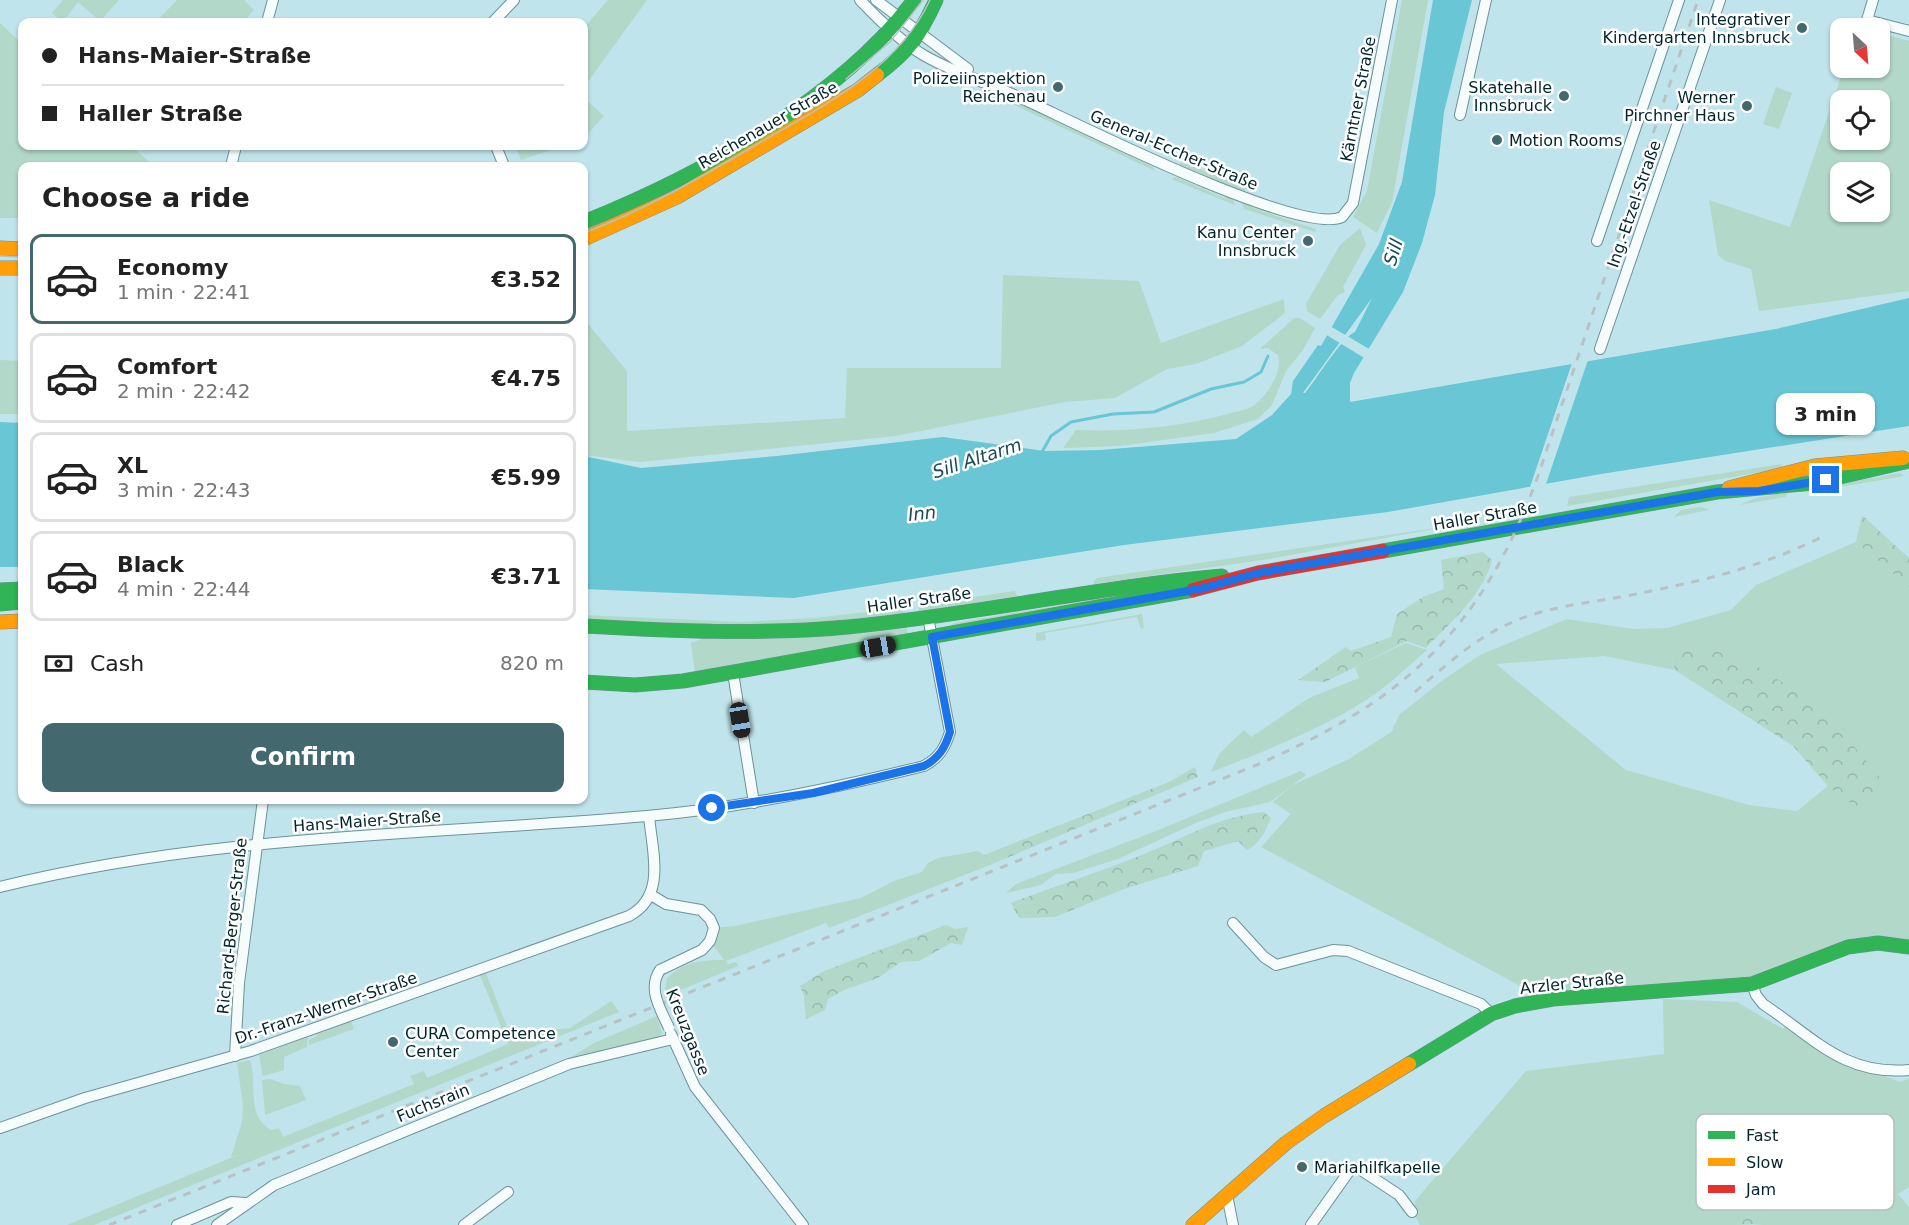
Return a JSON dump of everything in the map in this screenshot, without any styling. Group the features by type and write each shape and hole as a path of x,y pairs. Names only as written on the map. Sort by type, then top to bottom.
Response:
{"main road":[{"name":"Reichenauer Straße","path":"588,220 647,196 767,128 855,66 901,18 914,0"},
{"name":"Reichenauer Straße","path":"588,237 677,197 808,121 880,74 911,46 936,0"},
{"path":"0,248 18,249"},
{"path":"0,268 18,268"},
{"name":"Haller Straße","path":"588,626 765,633 848,627 928,617 1103,590 1258,573 1717,492 1757,478 1785,473 1869,459 1909,459"},
{"name":"Haller Straße","path":"588,682 635,686 733,673 1204,588 1258,573"},
{"path":"1,601 18,591"},
{"path":"1,601 18,603"},
{"path":"0,622 18,621"},
{"name":"Arzler Straße","path":"1193,1225 1286,1143 1324,1116 1491,1014 1515,1006 1553,999 1752,984 1848,947 1878,943 1909,947"}],"street":[{"path":"268,18 273,0"},
{"path":"497,18 514,0"},
{"name":"General-Eccher-Straße","path":"860,0 911,46 936,62 983,80 1162,165 1274,208 1324,221 1335,220 1349,212 1353,203"},
{"name":"General-Eccher-Straße","path":"876,0 983,80"},
{"name":"Kärntner Straße","path":"1353,203 1392,0"},
{"path":"1460,115 1486,0"},
{"name":"Ing.-Etzel-Straße","path":"1597,241 1679,0"},
{"name":"Ing.-Etzel-Straße","path":"1600,349 1720,0"},
{"path":"1873,0 1867,20 1909,31"},
{"name":"Hans-Maier-Straße","path":"0,887 134,858 256,844 649,816 753,803 838,787 924,766 936,759 945,747 950,732 928,617"},
{"path":"733,673 753,803"},
{"name":"Richard-Berger-Straße","path":"235,1056 239,983 262,804"},
{"path":"649,816 655,874 651,895"},
{"name":"Kreuzgasse","path":"651,895 666,904 701,910 710,919 714,928 710,941 702,950 660,970 655,981 655,994 694,1087 802,1225"},
{"name":"Dr.-Franz-Werner-Straße","path":"0,1128 85,1098 235,1056 629,916 651,895"},
{"path":"1233,923 1266,959 1275,965 1289,964 1333,951 1348,951 1481,1004 1491,1014"},
{"path":"1752,984 1763,1004 1836,1057 1869,1069 1909,1070"},
{"name":"Fuchsrain","path":"217,1225 274,1185 569,1064 671,1034"},
{"path":"1311,1225 1350,1170 1358,1168 1399,1196 1412,1212"},
{"path":"464,1225 508,1192"},
{"path":"1227,1195 1233,1225"},
{"path":"177,1225 231,1202 246,1203"}],"green space":[{"path":"63,0 119,0 103,18 97,18 78,2 66,18 58,18 52,13"},
{"path":"177,0 244,0 254,10 247,18 160,18"},
{"path":"608,0 647,0 588,81 588,23"},
{"path":"1402,0 1428,0 1392,202 1377,233 1353,217 1367,191"},
{"path":"0,23 18,40 18,150 136,150 149,162 18,162 18,218 0,218"},
{"path":"1890,36 1909,41 1909,291 1759,311 1751,269 1725,261 1718,255 1709,200 1790,227 1830,109 1830,150 1890,150 1890,90 1837,90 1841,78 1890,78"},
{"path":"1776,87 1792,93 1779,129 1763,124"},
{"path":"1008,98 1152,166 1155,171 1004,100"},
{"path":"588,102 604,116 588,134"},
{"path":"517,150 550,150 521,160"},
{"path":"1181,162 1247,187 1244,191 1179,167"},
{"path":"1176,177 1224,198 1232,197 1235,205 1171,179"},
{"path":"1241,200 1249,203 1253,208 1316,229 1315,232 1244,209"},
{"path":"1360,228 1366,245 1343,287 1345,292 1338,295 1320,319 1307,311 1306,304 1340,245"},
{"path":"1003,275 1139,281 1161,343 1284,299 1285,313 1242,346 1196,364 1167,369 1115,398 1065,402 896,436 640,462 588,456 588,324 627,371 627,431 845,418 847,368 1001,368"},
{"path":"1294,318 1300,318 1315,328 1303,350 1286,371 1272,405 1258,419 1214,433 1120,446 1063,448 1076,430 1135,429 1174,425 1212,418 1251,407 1273,383 1278,369 1278,355 1268,348 1260,349"},
{"path":"0,360 18,361 18,414 0,414"},
{"path":"1781,464 1784,468 1567,506 1569,497"},
{"path":"1900,473 1904,476 1823,490 1829,486"},
{"path":"1788,492 1786,497 1739,505 1756,498"},
{"path":"1701,507 1709,510 1674,517 1681,510"},
{"path":"1862,515 1909,558 1909,587 1856,542"},
{"path":"1456,525 1269,559 1094,584 1097,578"},
{"path":"1856,542 1909,587 1909,944 1868,936 1752,984 1537,995 1261,847 1291,814 1273,802 1293,785 1349,759 1416,716 1392,731 1399,715 1443,680 1480,655 1567,619 1633,629 1667,628 1731,610 1756,585","holes":["1670,643 1822,708 1890,789 1861,810 1828,786 1797,811 1749,805 1626,770 1496,664 1604,656 1675,670"]},
{"path":"1483,552 1492,560 1481,585 1465,608 1426,648 1407,641 1325,682 1298,680 1346,647 1351,651 1391,637 1397,614 1423,597 1444,589 1441,560"},
{"path":"1206,580 944,629 954,623"},
{"path":"1015,591 1017,596 918,612 920,605"},
{"path":"903,608 906,614 833,622 743,626 588,619 588,615 740,622 814,618"},
{"path":"1142,614 1144,628 1141,629 1137,617 1045,633 1046,640 1036,641 1036,633"},
{"path":"907,628 908,635 695,674 691,643 705,638 849,633"},
{"path":"1406,643 1427,650 1390,683 1366,700 1310,731 1211,772 1219,754 1244,730 1251,737 1309,698 1359,678 1355,667"},
{"path":"1670,643 1743,657 1822,708 1890,789 1861,811 1828,786 1793,746 1675,670"},
{"path":"1195,767 1198,777 995,863 984,855 1169,782"},
{"path":"1301,771 1306,775 1270,802 1225,812 1118,859 1073,873 1056,874 1041,885 1006,893 1016,884 1151,833"},
{"path":"1264,812 1271,818 1269,823 1259,841 1247,850 1238,841 1204,851 1198,866 1124,889 1055,917 1019,918 1011,903 1127,861 1202,828 1231,818"},
{"path":"978,851 995,863 829,928 826,923 726,961 728,964 736,962 738,966 664,997 667,978 680,968 700,961 724,960 710,941 714,928 735,926 861,898 894,881 922,872 928,863 938,858"},
{"path":"946,925 955,929 968,927 962,945 951,943 919,961 901,962 878,978 844,990 828,999 825,1010 806,1019 804,996 800,986 824,971"},
{"path":"486,973 513,1042 541,1031 570,1028 611,1001 619,1012 94,1225 67,1225 238,1155 231,1157 242,1122 243,1105 237,1063 250,1060 255,1108 258,1116 271,1130 279,1128 283,1137 414,1084 410,1076 424,1071 427,1078 508,1044 480,975"},
{"path":"1663,999 1737,1002 1783,1029 1788,1021 1844,1061 1900,1082 1909,1079 1909,1187 1898,1194 1909,1207 1909,1225 1753,1225 1763,1224 1759,1214 1763,1210 1894,1210 1894,1114 1696,1114 1696,1210 1752,1210 1737,1225 1420,1225 1414,1214 1415,1201 1526,1071 1664,1054"},
{"path":"657,1016 662,1033 659,1039 565,1061 594,1043"},
{"path":"351,1021 354,1029 309,1045 309,1040 317,1036 316,1034"},
{"path":"308,1037 307,1047 284,1057 284,1070 263,1076 259,1055"},
{"path":"270,1079 300,1086 306,1100 265,1115 262,1080"},
{"path":"1783,1210 1777,1216 1760,1214 1763,1224 1737,1225 1752,1211"}],"water":[{"path":"1433,0 1472,0 1444,112 1435,195 1422,243 1403,292 1354,373 1350,383 1350,402 1776,329 1909,298 1909,426 1601,474 1388,512 1124,545 794,598 588,589 588,457 641,468 777,456 943,437 1045,451 1100,450 1236,439 1272,415 1291,394 1293,381 1318,345 1321,346 1379,244 1402,182","holes":["1372,298 1355,332 1343,342 1303,393"]},
{"path":"0,422 18,423 18,567 0,567"}],"pier":[{"path":"1330,326 1371,350 1366,359 1325,334"},
{"path":"1588,360 1545,487 1529,490 1572,363"}],"waterway":[{"name":"Sill Altarm","path":"1042,452 1051,436 1071,422 1113,414 1154,412 1211,389 1244,382 1261,372 1268,356"}],"tram line":[{"path":"846,79 890,42 923,0"},
{"path":"588,231 691,182 830,102 877,67 898,47 916,25 930,0"},
{"path":"0,256 18,257"}],"railway":[{"path":"109,1225 1247,769 1301,745 1349,718 1391,690 1428,658 1461,621 1490,579 1515,531 1538,476 1698,0"},
{"path":"1415,692 1474,643 1528,616 1648,592 1723,574 1772,559 1822,537"}],"traffic: fast":[{"path":"588,220 673,182 719,158 807,102 847,70 883,36 914,0"},
{"path":"877,75 912,42 936,0"},
{"path":"1383,551 1717,492 1814,483 1909,461"},
{"path":"588,626 749,632 848,627 941,616 1128,587 1222,576"},
{"path":"0,590 18,589"},
{"path":"588,682 635,685 683,681 1193,590"},
{"path":"0,604 18,602"},
{"path":"1409,1064 1491,1014 1515,1006 1553,999 1752,984 1848,947 1878,943 1909,947"}],"traffic: slow":[{"path":"588,237 677,197 858,90 877,75"},
{"path":"0,248 18,249"},
{"path":"0,268 18,268"},
{"path":"1729,488 1815,466 1903,458"},
{"path":"0,622 18,621"},
{"path":"1193,1225 1286,1143 1324,1116 1409,1064"}],"traffic: jam":[{"path":"1193,590 1258,573 1383,551"}],"place":[{"name":"Integrativer Kindergarten Innsbruck","path":"1802,28"},
{"name":"Polizeiinspektion Reichenau","path":"1058,87"},
{"name":"Skatehalle Innsbruck","path":"1564,96"},
{"name":"Werner Pirchner Haus","path":"1747,106"},
{"name":"Motion Rooms","path":"1497,140"},
{"name":"Kanu Center Innsbruck","path":"1308,241"},
{"name":"CURA Competence Center","path":"393,1042"},
{"name":"Mariahilfkapelle","path":"1302,1167"}],"route":[{"path":"712,808 817,792 924,766 936,759 945,747 950,732 932,637 1204,588 1258,573 1717,492 1759,491 1826,480"}],"water label":[{"name":"Sill","path":"1393,252"},
{"name":"Inn","path":"922,513"}]}
